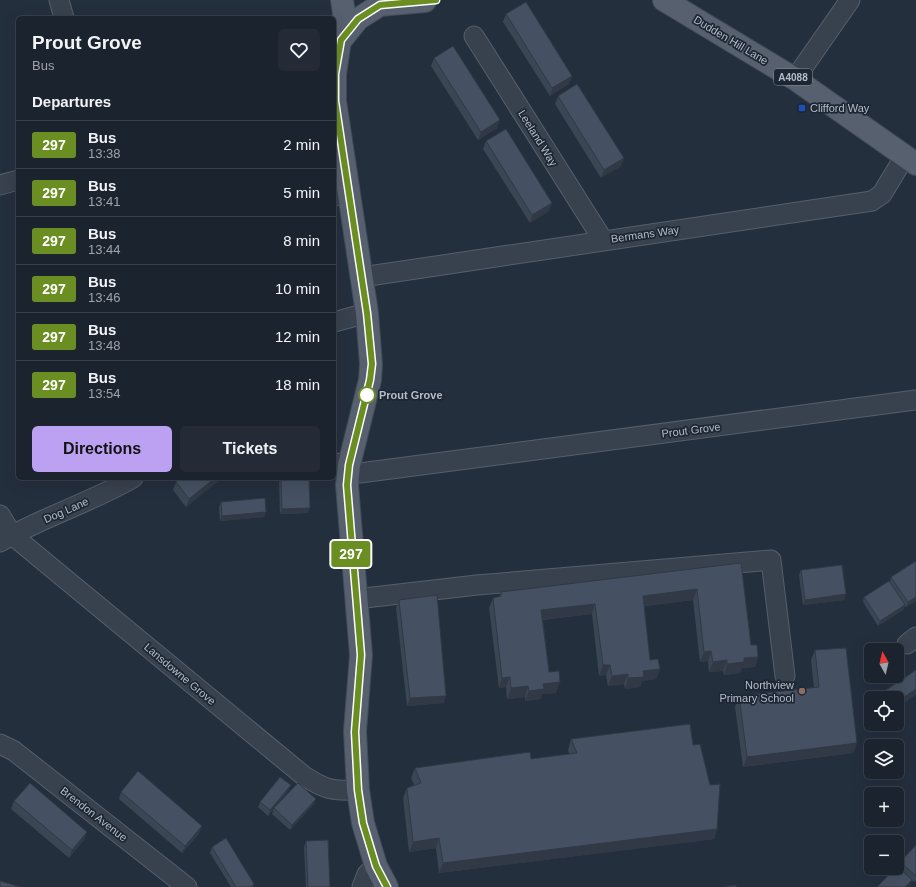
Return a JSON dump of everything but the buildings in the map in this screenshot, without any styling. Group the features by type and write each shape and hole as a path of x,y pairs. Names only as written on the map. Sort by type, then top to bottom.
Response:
{"main road":[{"path":"336,68 344,13 342,0"},
{"path":"341,40 358,19 380,5 425,0"},
{"name":"Dudden Hill Lane","path":"664,0 795,79 911,160"},
{"path":"336,114 342,195 362,277 372,364 370,380 344,467 361,655 355,732 358,790 363,823 376,866 387,887"}],"street":[{"path":"59,0 63,16"},
{"path":"795,79 850,0"},
{"name":"Leeland Way","path":"474,36 603,240"},
{"name":"Bermans Way","path":"362,277 872,201 882,194 911,160"},
{"path":"0,185 16,181"},
{"path":"336,321 367,313"},
{"name":"Prout Grove","path":"344,467 360,473 916,400"},
{"name":"Dog Lane","path":"6,539 113,490 130,480"},
{"name":"Lansdowne Grove","path":"0,515 6,539 304,776 322,788 337,791 358,790"},
{"path":"356,599 477,585 771,560 784,676"},
{"name":"Brendon Avenue","path":"0,744 14,751 187,887"},
{"path":"362,887 367,874 376,866"}],"bus line":[{"name":"297","path":"336,68 341,40 358,19 380,5 436,0"},
{"name":"297","path":"336,108 367,313 372,364 370,380 349,465 347,485 361,655 355,732 358,790 363,823 376,866 387,887"}],"place":[{"name":"Clifford Way","path":"802,108"},
{"name":"Prout Grove","path":"367,395"},
{"name":"Northview Primary School","path":"802,691"}]}
